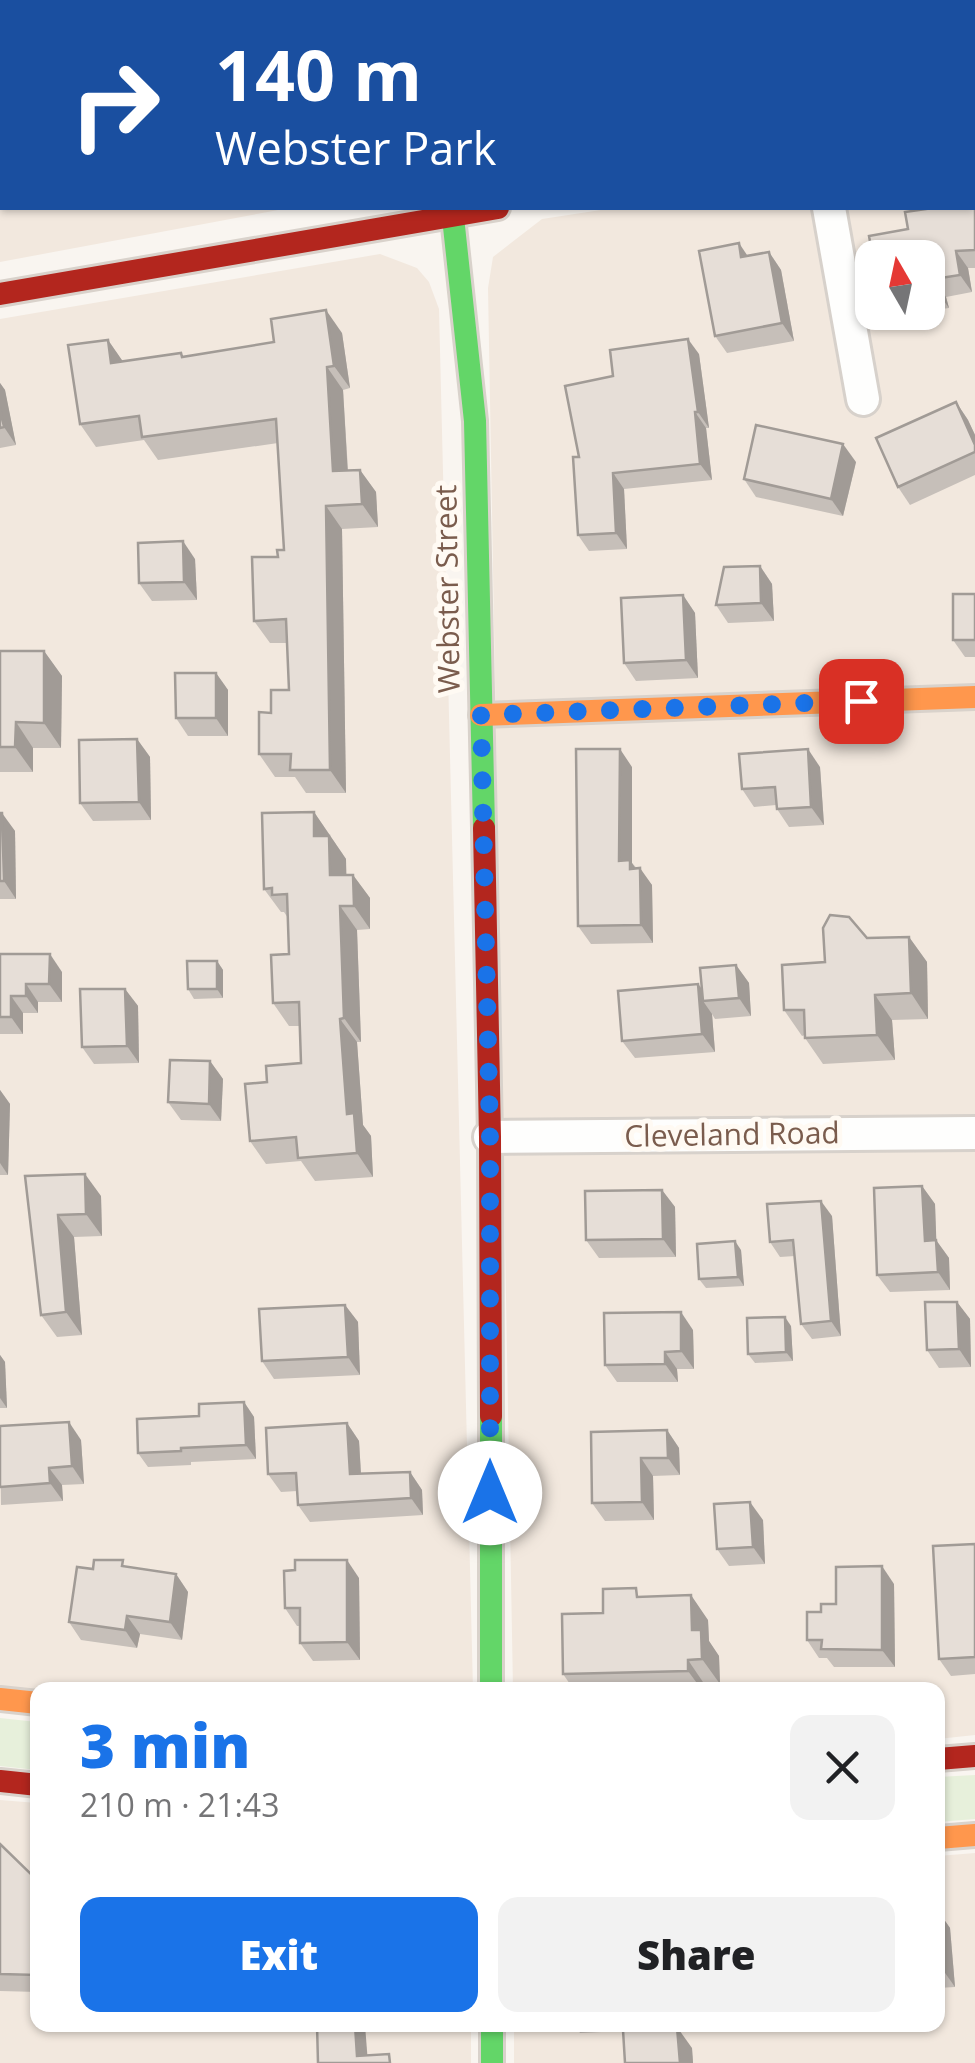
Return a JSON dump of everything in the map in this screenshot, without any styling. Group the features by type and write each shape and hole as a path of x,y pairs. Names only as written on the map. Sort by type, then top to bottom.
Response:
{"street":[{"path":"829,210 863,399"},
{"path":"0,294 452,212"},
{"name":"Webster Street","path":"452,212 474,421 490,1138 491,1682"},
{"path":"481,715 975,697"},
{"name":"Cleveland Road","path":"490,1138 975,1133"},
{"path":"0,1699 30,1703"},
{"path":"945,1758 975,1756"},
{"path":"0,1780 30,1784"},
{"path":"945,1837 975,1835"},
{"path":"492,2032 492,2063"}],"shaded area":[{"path":"0,210 278,210 0,262"},
{"path":"601,210 975,210 975,1735 945,1738 945,1682 513,1682 488,288 493,257 542,219"},
{"path":"380,254 417,268 429,282 439,309 473,1682 30,1682 30,1689 0,1689 0,319"},
{"path":"0,1800 30,1802 30,2032 471,2032 471,2063 0,2063"},
{"path":"975,1853 975,2063 514,2063 514,2032 945,2032 945,1855"}],"green space":[{"path":"0,1718 30,1721 30,1769 0,1766"},
{"path":"975,1775 975,1819 945,1821 945,1777"}],"building":[{"path":"975,210 975,250 956,251 960,275 945,277 945,240 870,240 869,236 908,229 905,212"},
{"path":"739,243 741,257 769,252 782,323 715,336 699,251"},
{"path":"326,310 334,366 327,367 333,471 360,470 362,504 326,506 330,770 290,770 291,754 259,754 259,712 271,713 271,690 289,690 286,619 254,621 252,557 278,557 277,550 284,550 276,419 142,437 139,416 80,424 68,345 108,340 111,363 181,353 182,357 274,342 271,319"},
{"path":"688,339 700,464 613,473 616,533 578,535 573,457 579,457 565,386 613,376 610,350"},
{"path":"956,402 975,452 898,487 876,438"},
{"path":"756,425 843,444 831,499 744,479"},
{"path":"183,541 184,582 139,583 138,543"},
{"path":"760,566 761,603 716,605 724,567"},
{"path":"953,594 975,594 975,640 953,640"},
{"path":"683,595 686,660 624,663 621,598"},
{"path":"0,651 44,651 44,723 16,722 15,747 0,747"},
{"path":"175,673 216,673 216,718 176,718"},
{"path":"137,739 139,802 80,803 79,740"},
{"path":"576,749 620,749 619,861 630,860 630,869 640,868 641,925 578,926"},
{"path":"808,749 811,807 777,809 775,787 742,789 739,754"},
{"path":"314,812 314,836 329,836 330,875 353,875 354,906 340,906 344,1018 340,1019 347,1114 354,1113 357,1153 298,1158 296,1137 250,1141 245,1084 267,1082 266,1066 301,1063 299,1002 273,1003 271,955 289,954 287,894 272,895 272,888 264,889 262,813"},
{"path":"2,813 4,881 0,881"},
{"path":"830,915 849,917 867,938 909,937 911,993 875,995 877,1035 805,1038 804,1010 784,1010 782,965 825,962 823,928"},
{"path":"0,954 50,954 49,984 26,984 26,996 11,996 11,1017 0,1017"},
{"path":"187,961 217,961 217,989 188,989"},
{"path":"736,965 739,998 703,1001 700,968"},
{"path":"698,984 702,1034 622,1041 618,991"},
{"path":"80,989 125,989 127,1046 82,1047"},
{"path":"170,1060 210,1061 209,1104 168,1102"},
{"path":"85,1174 86,1214 58,1215 66,1312 41,1315 25,1176"},
{"path":"922,1186 925,1241 936,1240 938,1272 877,1275 874,1188"},
{"path":"662,1190 663,1239 586,1240 585,1191"},
{"path":"821,1201 831,1321 801,1324 793,1240 770,1242 767,1204"},
{"path":"735,1241 738,1277 699,1279 697,1244"},
{"path":"925,1302 957,1302 959,1349 927,1350"},
{"path":"345,1305 348,1357 262,1361 259,1309"},
{"path":"681,1312 681,1351 665,1352 665,1364 605,1365 604,1313"},
{"path":"785,1317 786,1352 748,1354 747,1318"},
{"path":"244,1402 246,1445 138,1453 137,1419 199,1416 199,1404"},
{"path":"69,1422 72,1466 49,1468 50,1483 0,1487 0,1426"},
{"path":"347,1423 350,1474 410,1472 411,1498 298,1505 296,1473 268,1474 266,1428"},
{"path":"667,1430 668,1458 641,1458 642,1502 592,1503 591,1432"},
{"path":"750,1502 753,1547 717,1549 714,1504"},
{"path":"975,1544 975,1657 939,1659 933,1546"},
{"path":"94,1560 123,1560 122,1566 176,1574 170,1622 127,1616 125,1630 69,1622 77,1567 93,1569"},
{"path":"295,1560 347,1560 347,1642 300,1643 300,1608 285,1608 284,1571 295,1570"},
{"path":"882,1566 882,1650 821,1649 822,1640 807,1640 807,1612 821,1612 821,1604 836,1604 836,1567"},
{"path":"636,1588 637,1597 691,1595 692,1630 701,1630 702,1659 688,1660 688,1671 563,1674 562,1614 603,1613 603,1589"},
{"path":"0,1844 30,1873 30,1975 0,1974"},
{"path":"317,2032 355,2032 357,2056 389,2054 390,2063 318,2063"},
{"path":"623,2032 677,2032 680,2063 625,2063"}],"traffic: fast":[{"path":"452,210 475,421 484,828"},
{"path":"491,1416 491,1682"},
{"path":"492,2032 492,2063"}],"traffic: slow":[{"path":"481,715 975,697"},
{"path":"0,1699 30,1702"},
{"path":"945,1837 975,1835"}],"traffic: jam":[{"path":"0,294 486,210"},
{"path":"484,828 491,1416"},
{"path":"945,1758 975,1756"},
{"path":"0,1781 30,1784"}],"route":[{"path":"490,1493 490,1138 481,715 861,701"}]}
